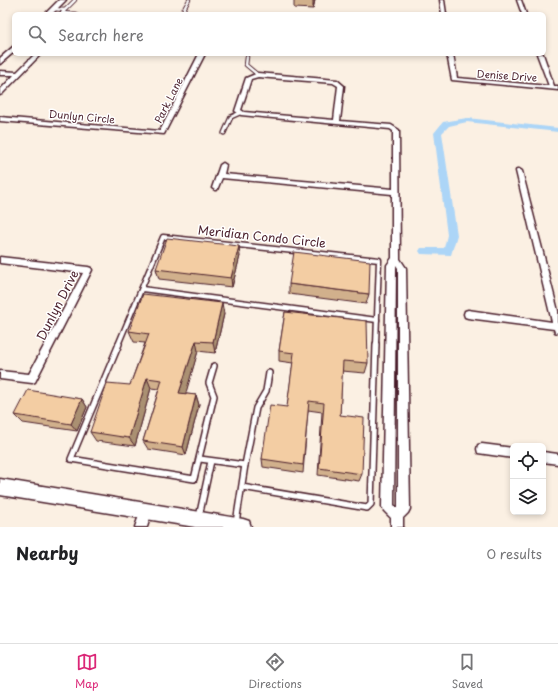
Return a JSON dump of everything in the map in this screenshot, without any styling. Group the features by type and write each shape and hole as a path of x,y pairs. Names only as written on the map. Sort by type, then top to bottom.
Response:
{"street":[{"path":"51,12 63,0"},
{"path":"442,0 444,12"},
{"path":"519,0 523,12"},
{"path":"0,62 12,50"},
{"path":"0,92 36,56"},
{"name":"Park Lane","path":"162,133 201,56"},
{"name":"Denise Drive","path":"450,56 454,80 555,87"},
{"path":"541,56 555,87"},
{"path":"0,73 16,76"},
{"path":"337,122 341,86 335,81 258,75 249,78 238,111 240,113 337,122 391,127 396,130 396,259 402,268 404,490 404,509 397,521 388,507 391,265 396,259"},
{"path":"0,77 16,76"},
{"name":"Dunlyn Circle","path":"0,119 162,133"},
{"path":"215,188 223,166"},
{"path":"468,314 558,328 519,170"},
{"path":"220,176 397,192"},
{"name":"Dunlyn Drive","path":"0,260 88,270 32,379 0,375"},
{"path":"390,372 402,374"},
{"path":"482,449 510,453"},
{"path":"546,457 558,459"},
{"path":"0,487 239,526"},
{"path":"389,488 404,490"},
{"path":"141,527 146,511"}],"lane":[{"path":"51,12 65,10 75,0"},
{"path":"182,12 189,0 184,0"},
{"path":"247,57 246,65 258,75"},
{"path":"224,133 231,117 240,113"},
{"name":"Meridian Condo Circle","path":"200,459 194,479 72,459 163,237 379,260 371,504 367,508 242,487"},
{"path":"142,289 377,320"},
{"path":"214,366 209,383 214,396 200,459 245,466"},
{"path":"239,526 245,466 256,408 266,391 269,373"},
{"path":"198,520 211,461"}],"building":[{"path":"167,238 239,246 231,278 156,269"},
{"path":"294,252 370,261 369,294 289,284"},
{"path":"143,294 222,303 213,342 196,341 179,393 196,395 183,447 143,441 162,380 147,378 129,438 90,432 107,383 130,385 149,334 129,331"},
{"path":"285,312 367,321 368,363 343,361 340,415 364,418 362,474 319,468 324,403 309,401 303,465 262,459 270,405 287,407 294,353 279,351"},
{"path":"28,390 82,399 71,424 15,415"}],"waterway":[{"path":"424,251 448,252 452,235 438,133 446,124 467,120 558,130"}]}
